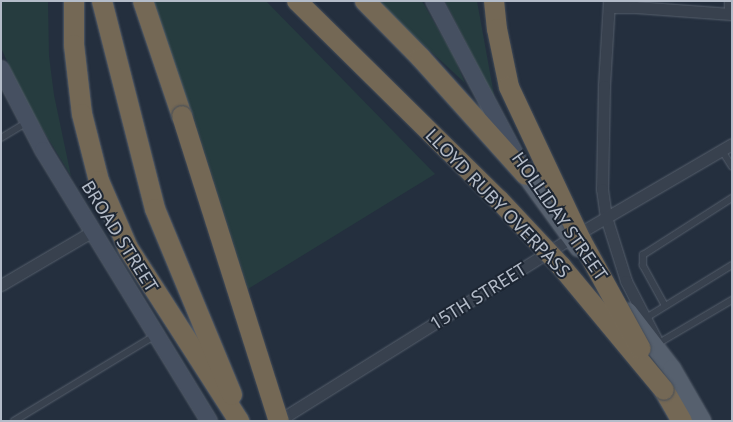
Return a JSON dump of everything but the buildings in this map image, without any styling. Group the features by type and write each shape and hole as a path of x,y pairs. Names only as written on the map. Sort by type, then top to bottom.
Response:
{"highway":[{"path":"74,1 74,45 82,114 99,181 128,248 239,421"},
{"path":"102,1 155,209 243,421"},
{"path":"143,1 182,116 279,421"},
{"name":"LLOYD RUBY OVERPASS","path":"296,1 505,207 561,266 664,390 682,421"},
{"path":"365,1 421,58 526,175"},
{"path":"494,1 497,29 509,87 581,240 664,390"}],"main road":[{"name":"HOLLIDAY STREET","path":"434,1 526,175 571,238 672,369 702,421"},
{"name":"BROAD STREET","path":"1,69 28,122 209,421"}],"street":[{"path":"672,369 626,281 606,217 602,190 604,86 609,4 730,14"},
{"name":"15TH STREET","path":"279,421 571,238 727,147"},
{"path":"1,285 93,231"}],"lane":[{"path":"728,1 730,14"},
{"path":"1,138 28,122"},
{"path":"727,147 732,166"},
{"path":"665,306 643,266 643,255 732,198"},
{"path":"646,318 732,265"},
{"path":"659,344 732,300"},
{"path":"14,421 157,335"}],"green space":[{"path":"1,1 48,1 49,56 54,95 71,176 27,104 1,48"},
{"path":"152,1 266,1 435,174 243,292"},
{"path":"376,1 422,1 454,57 465,83"},
{"path":"445,1 477,1 496,106 474,58"}]}
